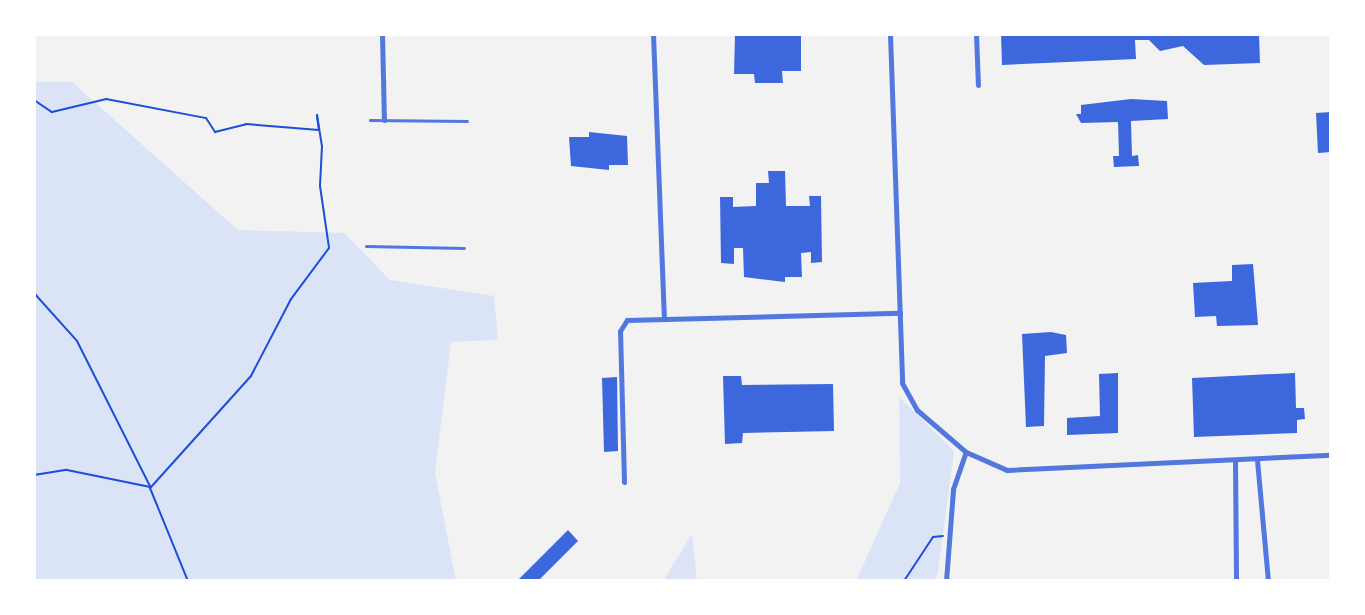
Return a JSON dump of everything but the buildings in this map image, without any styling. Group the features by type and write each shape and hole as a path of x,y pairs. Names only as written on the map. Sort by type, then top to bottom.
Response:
{"street":[{"path":"382,34 384,120"},
{"path":"653,34 664,318"},
{"path":"890,34 902,383 917,410 966,452 1007,470 1331,455"},
{"path":"976,34 978,85"},
{"path":"624,482 620,331 627,320 900,313"},
{"path":"946,581 953,489 966,452"},
{"path":"1257,460 1268,581"},
{"path":"1235,461 1236,581"}],"lane":[{"path":"370,120 467,121"},
{"path":"366,246 464,248"}],"path":[{"path":"34,100 52,112 106,99 206,118 215,132 246,124 319,130 317,115 322,146 320,186 329,248 291,299 251,376 151,487"},
{"path":"34,293 77,341 151,487 188,581"},
{"path":"34,475 67,470 151,487"},
{"path":"904,581 933,537 949,535"}],"shaded area":[{"path":"34,82 72,82 238,230 344,233 390,280 494,296 498,340 451,342 435,473 456,581 34,581"},
{"path":"899,397 954,451 938,572 934,581 856,581 900,483"},
{"path":"692,534 697,581 663,581"}]}
